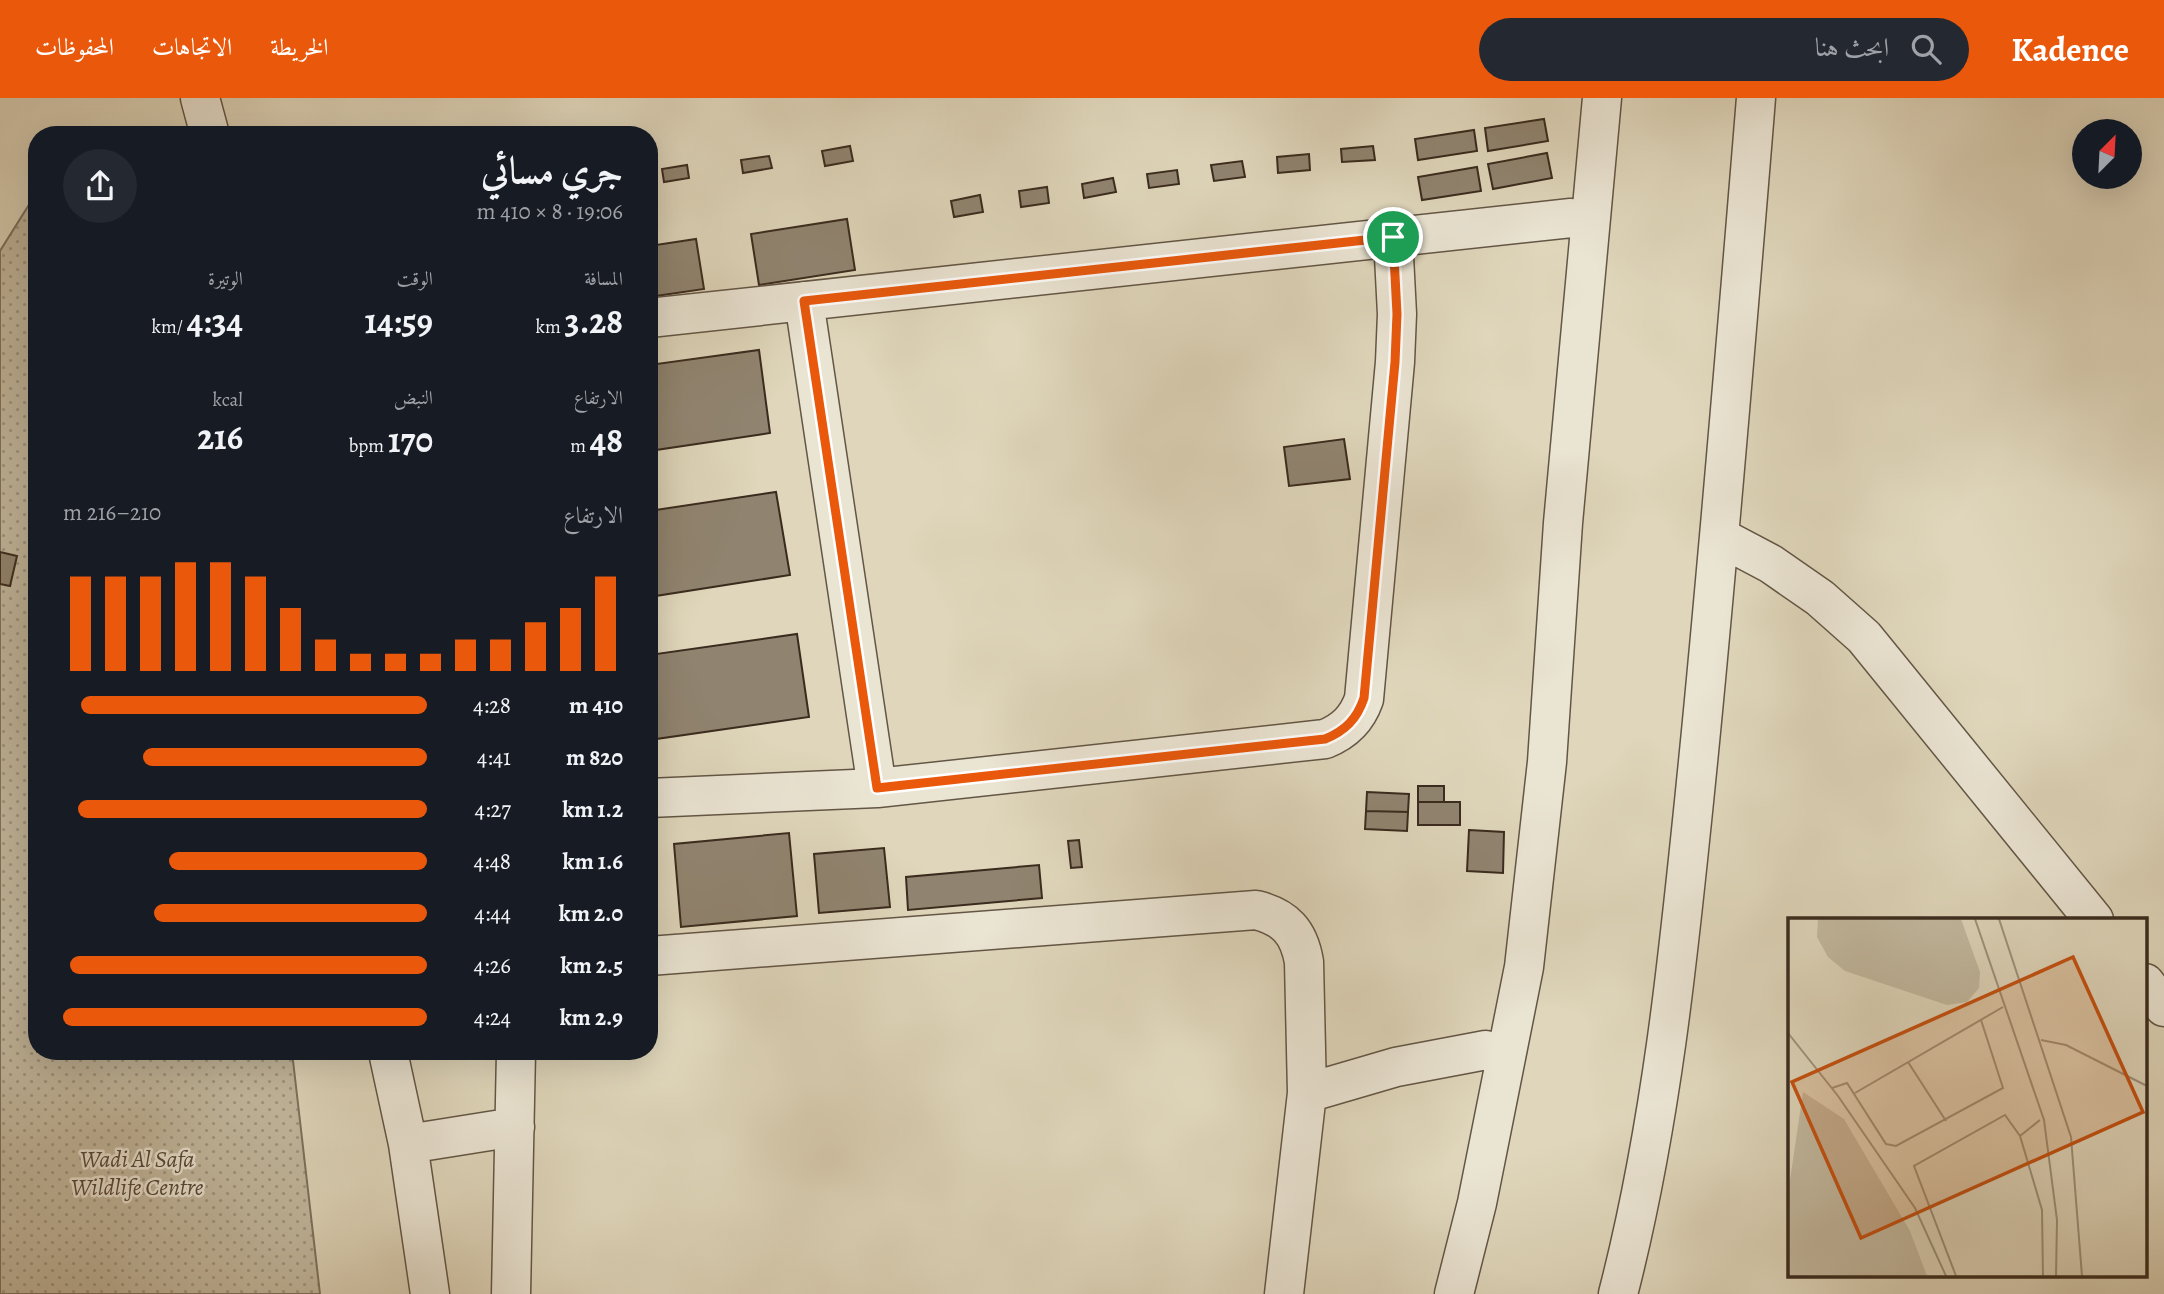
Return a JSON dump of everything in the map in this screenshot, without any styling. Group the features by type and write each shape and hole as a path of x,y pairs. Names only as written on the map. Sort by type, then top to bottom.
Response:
{"street":[{"path":"200,98 208,126"},
{"path":"1454,1294 1477,1203 1524,967 1547,762 1563,523 1602,98"},
{"path":"1618,1294 1630,1248 1659,1094 1681,940 1720,537 1756,98"},
{"path":"658,317 1570,218"},
{"path":"658,798 877,788 1325,739 1336,735 1354,720 1364,698 1395,362 1397,314 1393,237"},
{"path":"804,301 877,788"},
{"path":"1720,537 1771,564 1810,591 1864,637 2093,918"},
{"path":"658,955 1256,910 1271,914 1295,932 1304,962 1307,1093 1284,1294"},
{"path":"2146,984 2164,1007"},
{"path":"1307,1093 1396,1067 1486,1050"},
{"path":"390,1060 408,1144 430,1294"},
{"path":"511,1294 516,1060"},
{"path":"408,1144 515,1127"}],"green space":[{"name":"Wadi Al Safa Wildlife Centre","path":"28,206 28,1060 293,1060 320,1294 0,1294 0,251"}],"building":[{"path":"1544,119 1548,141 1488,151 1485,128"},
{"path":"1474,130 1477,151 1418,160 1415,139"},
{"path":"850,146 853,161 825,166 822,151"},
{"path":"1373,146 1375,160 1342,162 1341,149"},
{"path":"1547,153 1552,178 1493,189 1488,164"},
{"path":"1309,154 1310,170 1278,173 1277,157"},
{"path":"769,156 772,168 743,173 741,160"},
{"path":"1242,161 1245,177 1214,181 1211,165"},
{"path":"687,165 689,178 664,182 662,169"},
{"path":"1477,167 1481,191 1422,200 1418,177"},
{"path":"1177,170 1179,184 1149,188 1147,174"},
{"path":"1113,178 1116,192 1084,198 1082,184"},
{"path":"1047,187 1049,203 1021,207 1019,191"},
{"path":"980,195 983,212 954,217 951,201"},
{"path":"847,219 855,270 759,285 751,234"},
{"path":"696,239 704,289 658,296 658,245"},
{"path":"759,350 770,433 658,450 658,364"},
{"path":"1344,439 1350,479 1289,486 1284,447"},
{"path":"776,492 790,575 658,596 658,510"},
{"path":"0,552 17,556 10,586 0,584"},
{"path":"797,634 809,717 658,739 658,654"},
{"path":"1418,786 1444,786 1444,802 1418,802"},
{"path":"1367,792 1409,794 1408,812 1366,811"},
{"path":"1418,802 1460,802 1460,825 1418,825"},
{"path":"1366,811 1408,812 1407,831 1365,829"},
{"path":"1469,830 1504,832 1503,873 1467,871"},
{"path":"789,833 797,916 681,927 674,844"},
{"path":"1079,840 1082,867 1071,868 1068,841"},
{"path":"884,848 890,907 819,913 814,854"},
{"path":"1039,865 1042,898 908,910 906,877"}],"route":[{"path":"1393,237 1397,314 1395,362 1364,698 1361,710 1346,729 1325,739 877,788 804,301 1393,237"}]}
